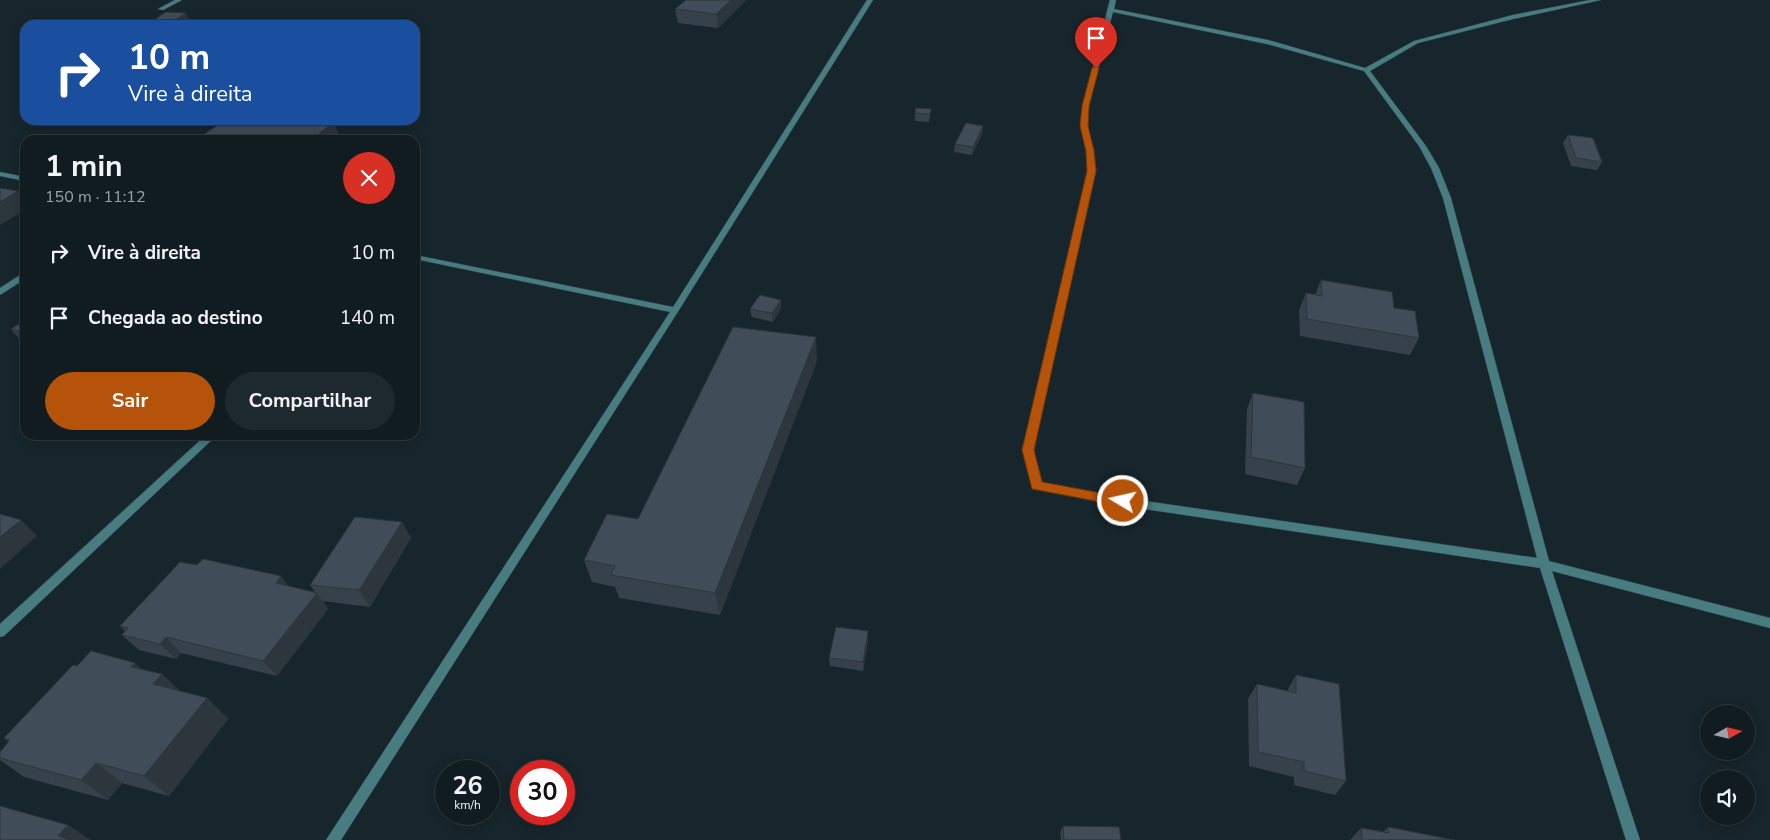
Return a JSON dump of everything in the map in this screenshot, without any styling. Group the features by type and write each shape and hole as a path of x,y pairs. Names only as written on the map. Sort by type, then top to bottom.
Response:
{"street":[{"path":"161,10 179,0"},
{"path":"333,840 675,310 870,0"},
{"path":"1113,0 1086,106 1084,126 1090,151 1092,171 1028,450 1037,485 1104,498 1544,564 1770,623"},
{"path":"1366,70 1416,42 1513,17 1598,0"},
{"path":"1111,10 1268,42 1366,70 1422,146 1435,168 1447,198 1544,564 1633,840"},
{"path":"0,174 20,178"},
{"path":"420,258 675,310"},
{"path":"0,292 20,278"},
{"path":"0,632 207,440"}],"building":[{"path":"686,0 731,0 716,14 675,9"},
{"path":"166,12 186,13 176,20 154,20"},
{"path":"916,108 931,109 930,114 915,113"},
{"path":"966,123 983,126 973,147 955,144"},
{"path":"218,125 330,125 317,135 203,135"},
{"path":"1568,135 1593,138 1602,162 1576,158"},
{"path":"0,188 18,191 0,202"},
{"path":"1321,280 1392,292 1394,308 1415,311 1419,338 1307,319 1306,293 1322,296"},
{"path":"760,295 781,300 772,313 750,309"},
{"path":"20,323 20,332 11,329"},
{"path":"733,327 816,337 715,593 611,575 615,566 584,560 607,514 638,519"},
{"path":"1253,393 1304,402 1305,468 1251,457"},
{"path":"0,514 21,520 0,537"},
{"path":"355,517 402,522 359,590 310,585"},
{"path":"203,559 281,576 276,583 317,593 263,661 166,637 160,644 122,635 128,628 120,626 180,562 197,565"},
{"path":"836,627 868,631 863,662 829,658"},
{"path":"91,651 135,663 131,667 162,674 153,684 207,698 144,776 96,763 81,780 0,758 0,752 10,740 4,738 73,665 77,666"},
{"path":"1296,675 1339,684 1346,781 1304,771 1304,762 1258,752 1257,684 1296,693"},
{"path":"0,806 68,825 58,836 71,840 0,840"},
{"path":"1063,826 1119,827 1121,840 1064,840"},
{"path":"1388,827 1454,840 1362,840 1361,828 1389,833"}],"route":[{"path":"1096,68 1086,106 1084,126 1090,151 1092,171 1028,450 1037,485 1123,501"}]}
